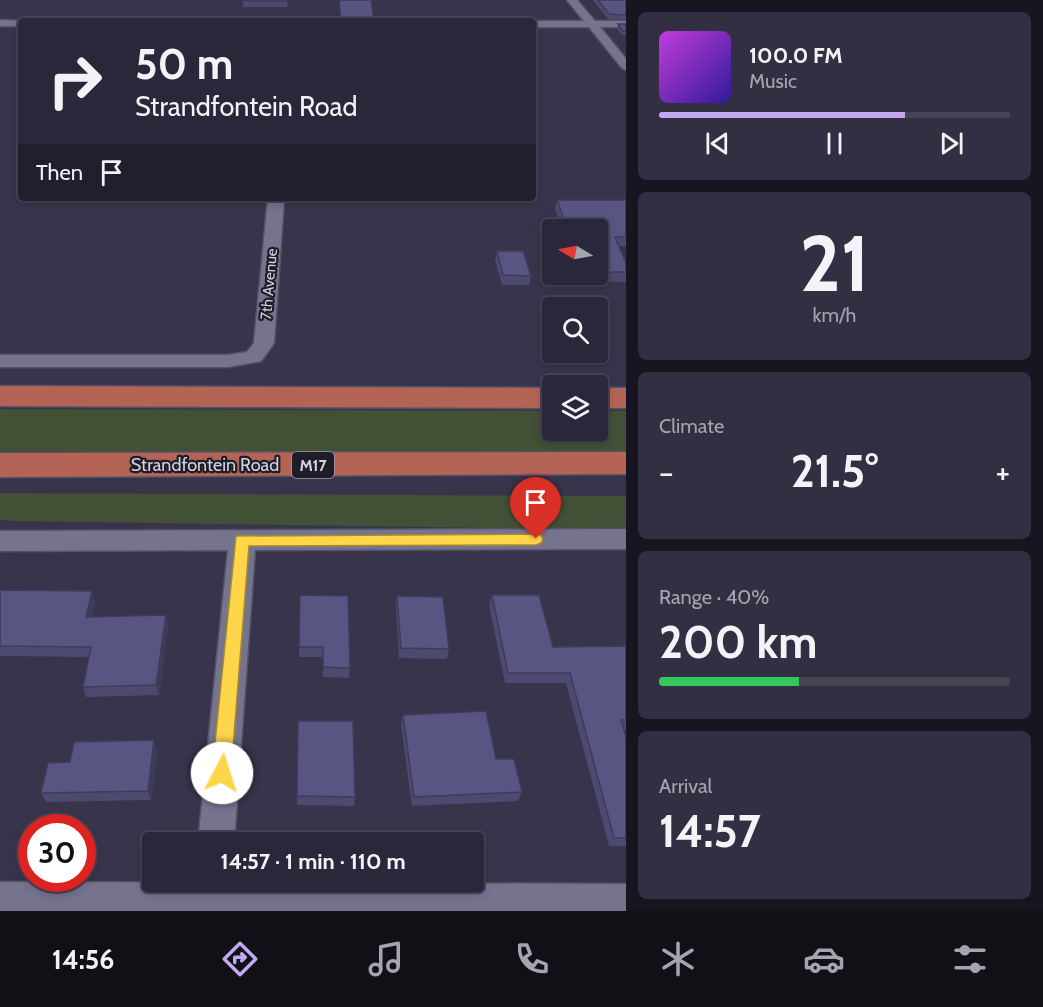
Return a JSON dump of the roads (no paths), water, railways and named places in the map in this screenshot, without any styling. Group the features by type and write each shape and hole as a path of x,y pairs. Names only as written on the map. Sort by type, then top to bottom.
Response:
{"main road":[{"path":"0,396 542,398"},
{"path":"608,398 626,398"},
{"name":"Strandfontein Road","path":"0,465 626,464"}],"street":[{"path":"572,0 626,66"},
{"path":"0,23 18,23"},
{"path":"536,24 626,24"},
{"name":"7th Avenue","path":"0,362 244,360 254,357 264,343 276,201"},
{"path":"0,541 626,539"},
{"path":"217,832 242,540"},
{"path":"0,901 211,898 626,903"}]}
